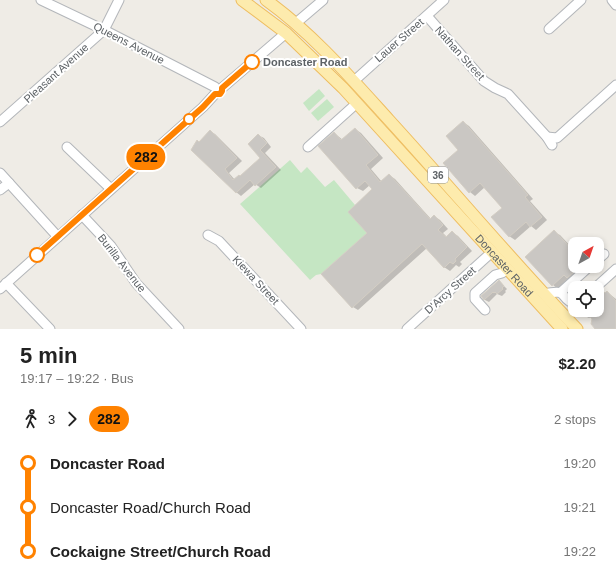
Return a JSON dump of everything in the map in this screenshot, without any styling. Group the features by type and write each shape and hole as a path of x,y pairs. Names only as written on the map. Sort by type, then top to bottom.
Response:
{"main road":[{"name":"Doncaster Road","path":"242,0 286,33 357,103 507,269 537,291 562,329"},
{"name":"Doncaster Road","path":"266,0 296,23 354,81 404,136 537,291 576,329"},
{"path":"286,33 296,23"},
{"path":"395,145 404,136"}],"street":[{"name":"Queens Avenue","path":"41,0 104,30 217,90"},
{"name":"Pleasant Avenue","path":"0,122 104,30 119,0"},
{"path":"296,23 323,0"},
{"name":"Lauer Street","path":"354,81 444,0"},
{"path":"549,29 581,0"},
{"path":"612,0 616,5"},
{"name":"Nathan Street","path":"427,16 484,81 494,88 508,94 550,141 557,138 616,85"},
{"path":"50,329 3,286 203,107 217,90 286,33"},
{"path":"308,146 357,103"},
{"path":"67,148 111,189"},
{"path":"0,173 58,237"},
{"path":"0,190 9,183"},
{"name":"Burilla Avenue","path":"82,215 111,246 136,283 178,329"},
{"name":"Kiewa Street","path":"208,235 219,241 301,329"},
{"name":"D'Arcy Street","path":"407,329 492,252"},
{"path":"485,310 475,298 475,293 495,275 502,273 507,269"},
{"path":"603,281 616,269"},
{"path":"537,291 561,292 582,273"},
{"path":"561,292 568,300"}],"green space":[{"path":"319,89 325,96 309,111 303,103"},
{"path":"327,99 334,107 318,121 311,113"},
{"path":"290,160 301,173 307,167 325,187 334,180 355,205 348,212 367,233 321,274 316,275 310,280 240,204"}],"building":[{"path":"463,121 528,195 525,197 542,217 530,227 526,222 509,237 491,217 502,208 480,183 469,193 443,163 458,150 446,136"},
{"path":"355,128 378,155 366,165 380,182 389,174 430,219 434,215 443,225 438,230 446,237 452,231 467,247 455,259 456,261 453,264 450,262 444,268 422,244 352,308 321,274 367,233 348,212 372,189 365,181 356,189 318,146 334,132 341,140"},
{"path":"210,130 237,158 225,169 233,180 239,175 240,176 260,158 248,144 258,134 267,143 260,150 276,167 255,186 250,180 236,193 191,150 197,140 199,142"},
{"path":"554,230 568,245 568,273 573,273 567,278 564,275 552,286 525,257"},
{"path":"499,280 504,286 502,288 503,289 497,294 493,292 484,300 481,296"},
{"path":"607,291 616,301 616,329 595,329 591,324 592,319 590,317 604,317 604,292 605,293"}],"bus line":[{"name":"282","path":"37,255 203,107 215,94 218,95 222,93 222,88 252,62"}],"place":[{"name":"Doncaster Road","path":"252,62"}]}
